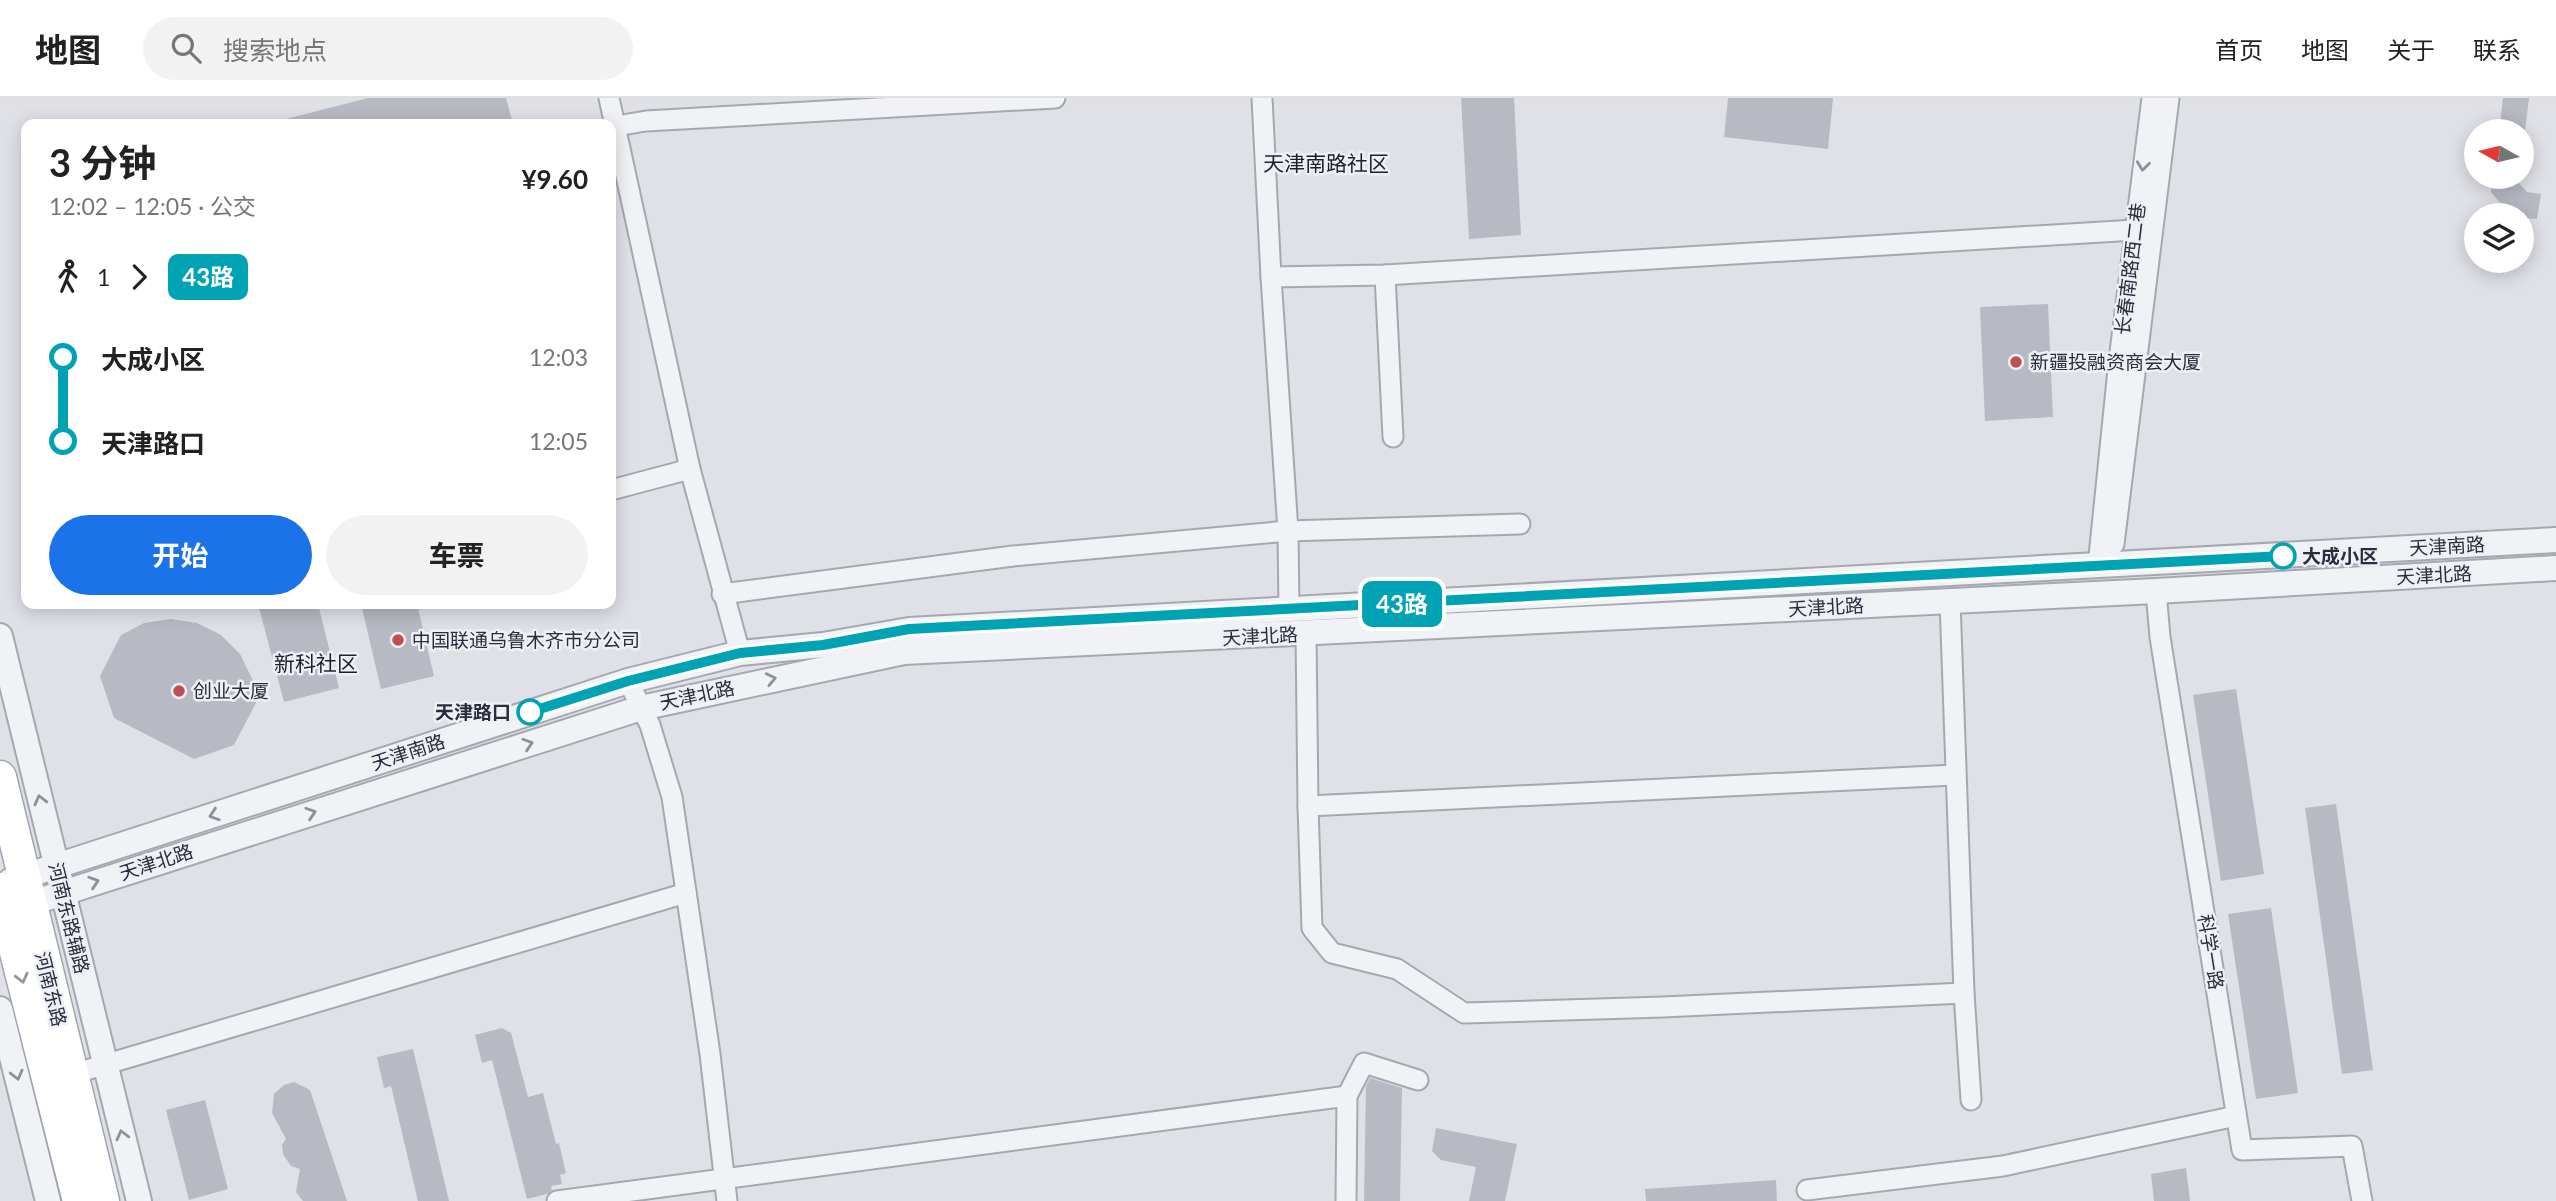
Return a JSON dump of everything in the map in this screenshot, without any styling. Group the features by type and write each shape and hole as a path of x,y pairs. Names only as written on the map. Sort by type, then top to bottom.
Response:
{"main road":[{"name":"河南东路","path":"0,777 10,896 79,1201"},
{"name":"河南东路","path":"10,896 72,1074 103,1201"}],"street":[{"path":"609,98 614,119"},
{"path":"740,653 690,469 616,126 646,121 1055,98"},
{"path":"1262,98 1288,531 1289,610"},
{"name":"长春南路西二巷","path":"2105,566 2119,360 2152,98"},
{"name":"长春南路西二巷","path":"2105,566 2169,98"},
{"path":"1271,277 1385,275 2135,230"},
{"path":"1385,275 1393,437"},
{"path":"616,489 690,469"},
{"path":"722,594 1013,556 1288,531 1520,524"},
{"name":"天津南路","path":"10,896 55,866 628,681 740,653 823,645 909,629 2556,540"},
{"path":"2420,548 2422,576"},
{"name":"天津北路","path":"10,896 63,892 641,708 904,652 2156,591 2556,568"},
{"path":"1880,576 1883,604"},
{"name":"科学一路","path":"2156,591 2242,1150 2352,1146 2362,1201"},
{"path":"1950,601 1964,993 1971,1100"},
{"path":"1306,634 1312,928 1332,953 1397,969 1465,1013 1964,993"},
{"name":"河南东路辅路","path":"0,636 139,1201"},
{"path":"628,681 650,725 671,797 710,1055 727,1201"},
{"path":"1308,806 1955,775"},
{"path":"72,1074 686,893"},
{"path":"0,1009 48,1201"},
{"path":"1346,1201 1347,1096 1364,1063 1418,1080"},
{"path":"557,1201 1347,1096"},
{"path":"1807,1190 2003,1166 2236,1116"}],"building":[{"path":"368,98 506,98 512,119 286,119"},
{"path":"1461,98 1514,98 1521,235 1469,239"},
{"path":"1728,98 1833,98 1828,149 1724,137"},
{"path":"2503,98 2529,98 2526,119 2500,119"},
{"path":"2491,189 2524,189 2541,194 2537,219 2534,219 2534,203 2500,203"},
{"name":"新疆投融资商会大厦","path":"2048,304 2053,417 1985,421 1980,307"},
{"path":"259,609 319,609 339,688 284,702"},
{"name":"中国联通乌鲁木齐市分公司","path":"362,609 418,609 434,676 381,689"},
{"name":"创业大厦","path":"171,619 197,623 221,635 240,654 260,695 234,745 194,759 114,718 100,676 121,635 144,623"},
{"path":"2236,689 2264,874 2221,881 2193,695"},
{"path":"2336,804 2373,1070 2342,1074 2305,808"},
{"path":"2271,908 2298,1093 2256,1099 2228,914"},
{"path":"502,1028 511,1033 528,1097 543,1093 566,1173 560,1175 562,1184 551,1186 552,1190 547,1194 527,1199 492,1060 482,1063 475,1035"},
{"path":"413,1049 449,1201 418,1201 391,1086 384,1088 377,1057"},
{"path":"1370,1078 1402,1088 1400,1201 1364,1201 1366,1086"},
{"path":"294,1082 310,1090 347,1201 303,1201 296,1192 300,1169 291,1166 283,1154 282,1145 286,1139 272,1113 274,1094 284,1085"},
{"path":"205,1100 228,1189 189,1200 166,1110"},
{"path":"1436,1128 1517,1144 1505,1201 1469,1201 1476,1167 1441,1160 1432,1151"},
{"path":"2186,1168 2190,1201 2154,1201 2151,1174"},
{"path":"1776,1180 1777,1201 1646,1201 1645,1189"}],"bus line":[{"name":"43路","path":"530,712 628,681 740,653 823,645 909,629 2283,556"}],"place":[{"name":"新疆投融资商会大厦","path":"2016,362"},
{"name":"大成小区","path":"2283,556"},
{"name":"中国联通乌鲁木齐市分公司","path":"398,640"},
{"name":"创业大厦","path":"179,691"},
{"name":"天津路口","path":"530,712"}],"district":[{"name":"天津南路社区","path":"1326,164"},
{"name":"新科社区","path":"316,664"}]}
